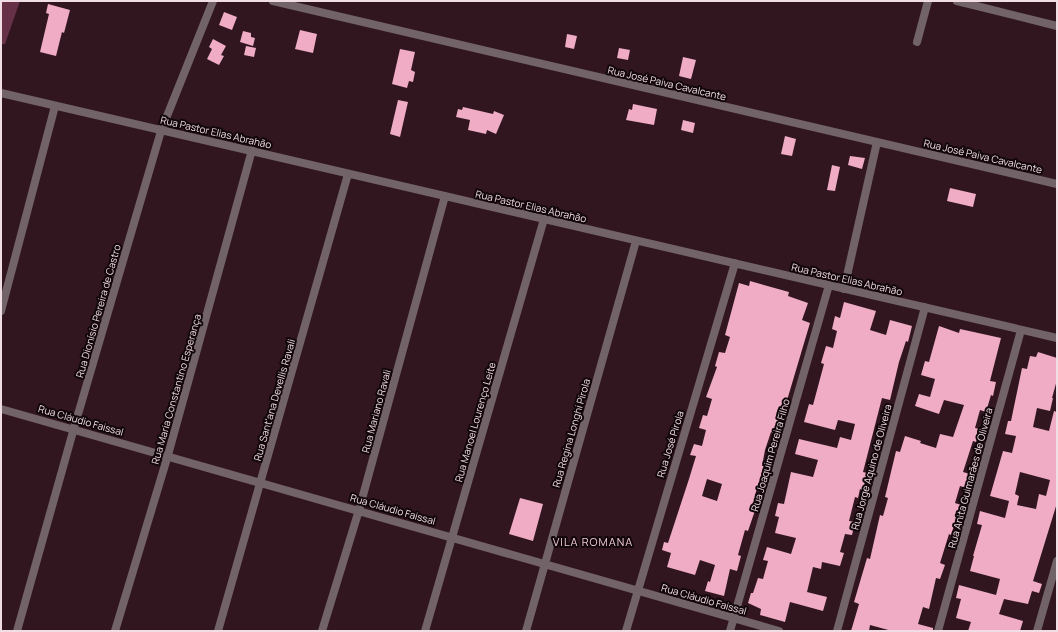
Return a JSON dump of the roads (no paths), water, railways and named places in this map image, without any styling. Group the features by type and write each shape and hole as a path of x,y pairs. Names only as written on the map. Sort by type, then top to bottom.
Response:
{"street":[{"name":"Rua Dionísio Pereira de Castro","path":"17,631 74,428 161,130 213,1"},
{"name":"Rua José Paiva Cavalcante","path":"273,1 1057,184"},
{"path":"917,42 928,1"},
{"path":"957,1 1057,26"},
{"name":"Rua Pastor Elias Abrahão","path":"1,93 252,150 348,174 1057,338"},
{"path":"1,311 55,106"},
{"path":"844,288 877,142"},
{"name":"Rua Maria Constantino Esperança","path":"115,631 168,455 252,150"},
{"name":"Rua Sant'ana Devellis Ravali","path":"218,631 348,174"},
{"name":"Rua Mariano Ravali","path":"322,631 359,510 445,196"},
{"name":"Rua Manoel Lourenço Leite","path":"426,631 544,219"},
{"name":"Rua Regina Longhi Pirola","path":"526,631 636,240"},
{"name":"Rua José Pirola","path":"626,631 735,263"},
{"name":"Rua Joaquim Pereira Filho","path":"730,631 829,285"},
{"name":"Rua Jorge Aquino de Oliveira","path":"837,631 924,307"},
{"name":"Rua Anita Guimarães de Oliveira","path":"938,631 1021,330"},
{"name":"Rua Cláudio Faissal","path":"1,409 74,428 779,631"},
{"path":"1037,631 1057,561"}],"district":[{"name":"VILA ROMANA","path":"593,542"}]}
